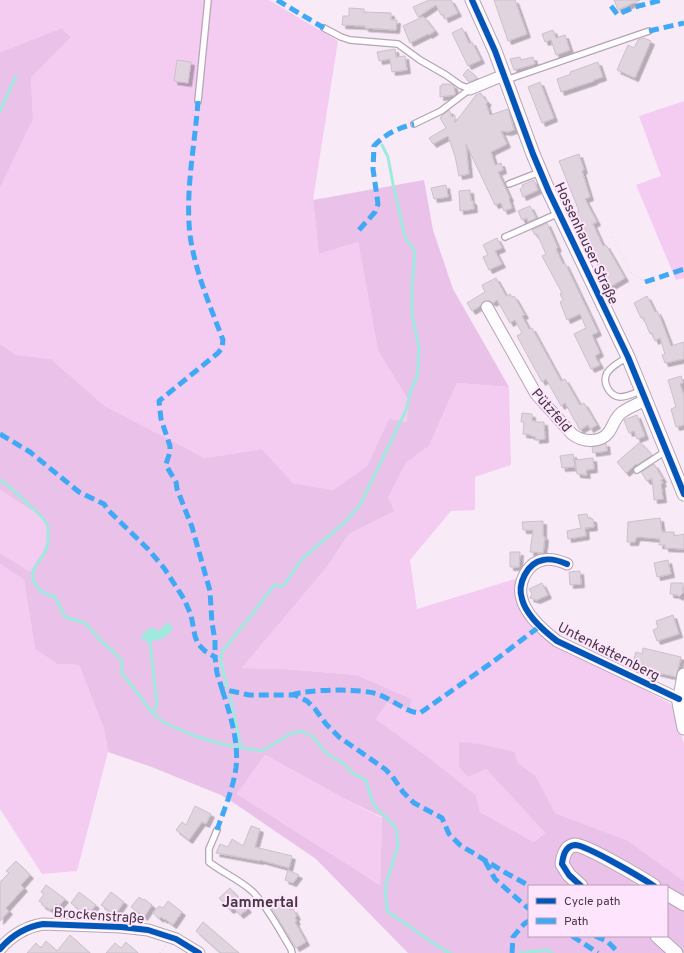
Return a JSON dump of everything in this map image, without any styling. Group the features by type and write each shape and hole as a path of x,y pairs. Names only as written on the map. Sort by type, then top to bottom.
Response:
{"street":[{"name":"Hossenhauser Straße","path":"472,0 489,36 541,172 628,357 684,494"},
{"path":"470,89 505,78"},
{"name":"Pützfeld","path":"487,307 536,394 578,439 584,440 601,438 609,432 621,413 644,395"},
{"name":"Untenkatternberg","path":"567,564 556,560 542,560 534,564 524,576 520,592 522,600 527,610 540,626 545,632 558,641 679,699"},
{"path":"684,675 679,699 680,714 684,728"},
{"path":"580,885 568,875 562,864 563,856 566,850 574,845 583,847 598,854 652,885"},
{"path":"668,895 684,904"},
{"name":"Brockenstraße","path":"0,949 17,933 43,924 121,927 148,930 176,940 199,953"},
{"path":"658,937 676,953"}],"lane":[{"path":"198,101 208,0"},
{"path":"324,28 350,40 398,44 420,60 460,85 470,89 446,108 414,124"},
{"path":"505,78 649,32"},
{"path":"509,184 541,172"},
{"name":"Hossenhauser Straße","path":"505,237 559,213"},
{"path":"628,357 608,372 606,377 607,386 611,393 621,397 644,395"},
{"path":"637,470 666,452"},
{"path":"217,830 209,849 209,862 247,887 261,900 292,953"}],"path":[{"path":"612,237 632,274 645,282"}],"shaded area":[{"path":"0,0 269,0 338,41 313,200 319,254 358,242 378,351 409,401 406,422 389,420 367,466 333,490 293,483 262,449 205,458 105,406 51,359 17,355 0,344 0,188 33,119 31,78 71,37 62,28 0,52"},
{"path":"62,28 71,37 31,78 33,119 0,188 0,52"},
{"path":"684,101 684,278 676,280 636,185 661,176 639,116"},
{"path":"424,180 433,230 453,289 509,387 457,383 429,446 406,463 388,498 395,511 349,534 327,567 242,668 285,669 357,675 412,699 409,710 387,703 376,719 427,756 476,795 480,812 534,842 545,833 486,769 468,777 459,767 459,742 480,744 515,752 517,762 536,776 555,813 627,840 684,881 684,953 408,953 316,859 234,803 221,795 149,766 108,752 104,729 79,665 57,664 35,649 24,580 0,564 0,553 30,572 48,543 48,526 42,517 0,490 0,344 17,355 51,359 105,406 205,458 262,449 293,483 333,490 367,466 389,419 406,422 409,401 378,351 358,242 319,254 313,200","holes":["265,755 345,799 382,817 380,885 237,794"]},
{"path":"457,383 509,387 511,465 475,477 475,510 451,511 410,560 417,609 521,577 519,586 539,632 671,704 684,744 684,881 627,840 555,813 536,776 517,762 459,742 459,767 486,769 545,833 534,842 480,812 476,795 427,756 376,719 387,703 409,710 412,699 357,675 285,669 242,668 327,567 349,534 395,511 388,498 406,463 429,446"},
{"path":"0,490 42,517 48,526 48,543 30,573 0,553"},
{"path":"0,564 24,580 35,649 57,664 79,665 104,729 108,752 77,871 42,874 0,809"},
{"path":"169,622 173,629 164,638 147,642 140,637 151,627 158,631"},
{"path":"265,755 382,818 380,885 237,794"}],"building":[{"path":"429,0 451,0 458,13 445,19 443,14 441,15 436,5 418,17 413,7"},
{"path":"494,0 515,0 527,34 508,41"},
{"path":"614,0 640,0 618,10"},
{"path":"349,8 364,9 364,12 391,13 391,20 397,20 396,30 342,25 343,16 349,16"},
{"path":"424,17 435,31 410,43 403,26"},
{"path":"462,28 469,43 472,42 481,60 468,66 452,33"},
{"path":"553,30 556,38 565,35 570,50 556,55 551,40 545,42 542,34"},
{"path":"644,38 651,41 635,78 617,70 628,45 634,48 638,40"},
{"path":"395,49 396,57 405,56 407,70 392,72 390,59 379,61 377,52"},
{"path":"520,57 521,60 533,57 535,64 514,70 510,59"},
{"path":"177,60 191,62 188,83 174,81"},
{"path":"598,62 603,77 561,92 557,79 571,74 570,72"},
{"path":"468,69 477,78 469,82 463,75"},
{"path":"540,82 554,118 542,123 528,87"},
{"path":"442,84 451,84 454,86 455,95 440,97 440,86 442,86"},
{"path":"481,93 488,102 486,104 490,115 508,109 514,130 508,132 501,131 507,144 491,152 495,165 501,163 503,170 498,172 510,198 512,208 504,211 501,203 495,205 466,144 469,174 459,176 455,156 448,136 433,144 429,138 446,128 440,118 442,117 441,116 449,110 452,117 455,115 455,123 476,95"},
{"path":"579,154 584,170 582,171 590,197 585,199 597,222 593,224 603,246 606,245 625,278 610,287 590,251 594,249 577,212 579,211 559,161"},
{"path":"534,180 538,190 523,197 520,189 523,187 522,185"},
{"path":"446,185 448,197 434,199 431,188"},
{"path":"470,190 471,201 473,201 474,209 460,211 459,191"},
{"path":"530,206 536,218 528,222 527,218 522,220 518,211"},
{"path":"547,223 563,264 565,263 598,332 592,335 600,353 595,356 600,365 591,369 574,334 586,328 580,314 567,320 560,302 563,300 560,294 562,293 542,256 546,254 537,234 535,235 532,230"},
{"path":"497,238 502,248 495,251 502,264 489,270 483,257 488,255 483,245"},
{"path":"496,278 506,296 510,294 512,297 514,296 525,315 522,316 529,329 532,328 561,381 565,379 580,405 584,403 597,425 590,429 588,425 580,430 565,403 561,406 546,379 542,382 517,336 522,333 515,320 510,323 497,300 493,303 490,301 484,301 480,306 472,311 467,303 485,292 482,285"},
{"path":"647,296 655,312 657,311 660,317 671,346 684,342 684,359 665,363 662,355 665,354 660,338 655,341 652,333 650,334 643,317 641,318 634,303"},
{"path":"681,376 683,383 680,384 684,396 684,425 676,427 671,409 676,407 668,380"},
{"path":"522,413 532,414 532,421 544,422 545,439 536,440 536,437 523,434 524,422 521,422"},
{"path":"637,415 645,436 637,439 634,431 629,433 624,420"},
{"path":"640,442 652,455 637,465 636,464 626,473 617,462"},
{"path":"606,443 607,451 593,453 592,447"},
{"path":"573,454 575,467 562,468 560,456"},
{"path":"593,458 594,469 586,470 587,475 577,474 575,460"},
{"path":"654,464 663,479 661,480 663,483 661,484 663,499 654,500 652,478 647,481 641,472"},
{"path":"587,514 588,518 593,519 594,527 585,528 586,536 568,539 567,531 581,528 578,515"},
{"path":"660,518 662,532 674,532 674,536 684,534 684,549 665,548 665,545 659,545 660,539 638,537 636,538 635,542 627,542 628,522"},
{"path":"543,521 543,536 545,537 543,553 530,552 533,530 523,530 522,522"},
{"path":"510,552 520,552 519,567 510,567"},
{"path":"668,560 671,574 657,577 654,563"},
{"path":"580,571 581,584 570,585 569,572"},
{"path":"542,583 548,595 537,600 530,598 532,594 529,589"},
{"path":"671,583 683,583 683,593 679,597 677,595 670,594"},
{"path":"673,615 679,634 657,641 653,630 658,628 656,621"},
{"path":"643,648 681,657 676,677 646,670 648,666 633,662 636,652 642,654"},
{"path":"195,806 211,814 206,824 202,822 189,840 176,830 182,822 186,825"},
{"path":"251,826 260,829 255,847 292,856 289,868 260,860 216,853 220,844 228,847 232,839 243,846"},
{"path":"16,861 30,875 21,885 24,888 6,908 9,911 0,921 0,882 9,873 6,871"},
{"path":"288,870 299,875 293,883 285,880"},
{"path":"46,885 65,899 59,906 56,904 51,910 42,905 39,901 44,894 41,892"},
{"path":"230,888 248,909 240,915 234,908 230,910 219,898"},
{"path":"79,892 96,905 91,911 87,908 83,913 71,903"},
{"path":"111,892 124,902 115,915 101,905"},
{"path":"281,896 287,907 290,910 293,909 297,916 295,918 297,921 295,922 306,942 296,948 269,904"},
{"path":"139,897 152,905 144,917 131,907"},
{"path":"168,901 182,912 173,925 161,917 160,919 153,913 159,906 163,908"},
{"path":"203,922 239,953 221,953 216,949 196,931"},
{"path":"70,935 90,953 27,953 36,943 41,948 46,941 57,951"},
{"path":"126,942 138,953 106,953 115,943 121,948"}],"waterway":[{"path":"0,111 16,76"},
{"path":"227,687 221,662 222,652 274,585 283,586 302,559 345,522 360,505 406,410 411,390 417,377 419,348 412,314 412,287 415,252 405,237 388,157 382,145"},
{"path":"0,480 11,488 42,517 48,526 48,543 45,552 33,570 33,581 42,592 55,597 65,617 85,623 102,642 114,652 122,661 122,673 151,711 163,722 192,735 221,744 262,751 290,734 301,731 312,736 327,754 342,762 352,773 366,780 373,804 396,828 398,846 385,887 387,911 442,949 451,953"},
{"path":"150,642 157,704 153,713"},
{"path":"230,696 241,747"},
{"path":"520,953 547,950 552,953"}],"marked path":[{"path":"277,0 324,28"},
{"path":"611,6 617,14 619,14 635,7 662,0"},
{"path":"649,31 684,23"},
{"path":"198,101 190,184 190,235 199,275 223,340 222,348 218,353 159,401 161,419 170,446 170,452 166,464 176,482 177,489 192,527 210,591 212,623 215,640 215,657"},
{"path":"359,230 375,212 378,204 373,169 374,146 392,132 414,124"},
{"path":"645,282 684,269"},
{"path":"0,434 30,452 79,492 104,504 108,510 148,549 164,568 184,599 191,615 198,644 205,651 215,657 217,673 222,689 249,695 295,695 307,701 339,737 385,769 403,792 414,803 442,818 449,834 460,845 528,885"},
{"path":"291,695 310,691 362,691 380,695 410,711 420,713 494,661 540,626"},
{"path":"217,830 233,784 237,758 233,728 222,689"},
{"path":"485,861 495,879 528,908"},
{"path":"512,953 513,937 528,922"},
{"path":"574,937 598,953"},
{"path":"597,937 607,941 619,953"}],"cycle path":[{"path":"472,0 495,51 533,154 549,192 628,357 684,494"},
{"path":"567,564 546,559 532,565 528,570 522,581 521,593 524,605 531,617 541,628 557,641 679,699"},
{"path":"580,885 569,875 562,864 567,849 575,845 581,846 602,856 652,885"},
{"path":"0,949 19,932 30,927 43,924 121,927 148,930 176,939 199,953"}],"district":[{"name":"Jammertal","path":"260,902"}]}
